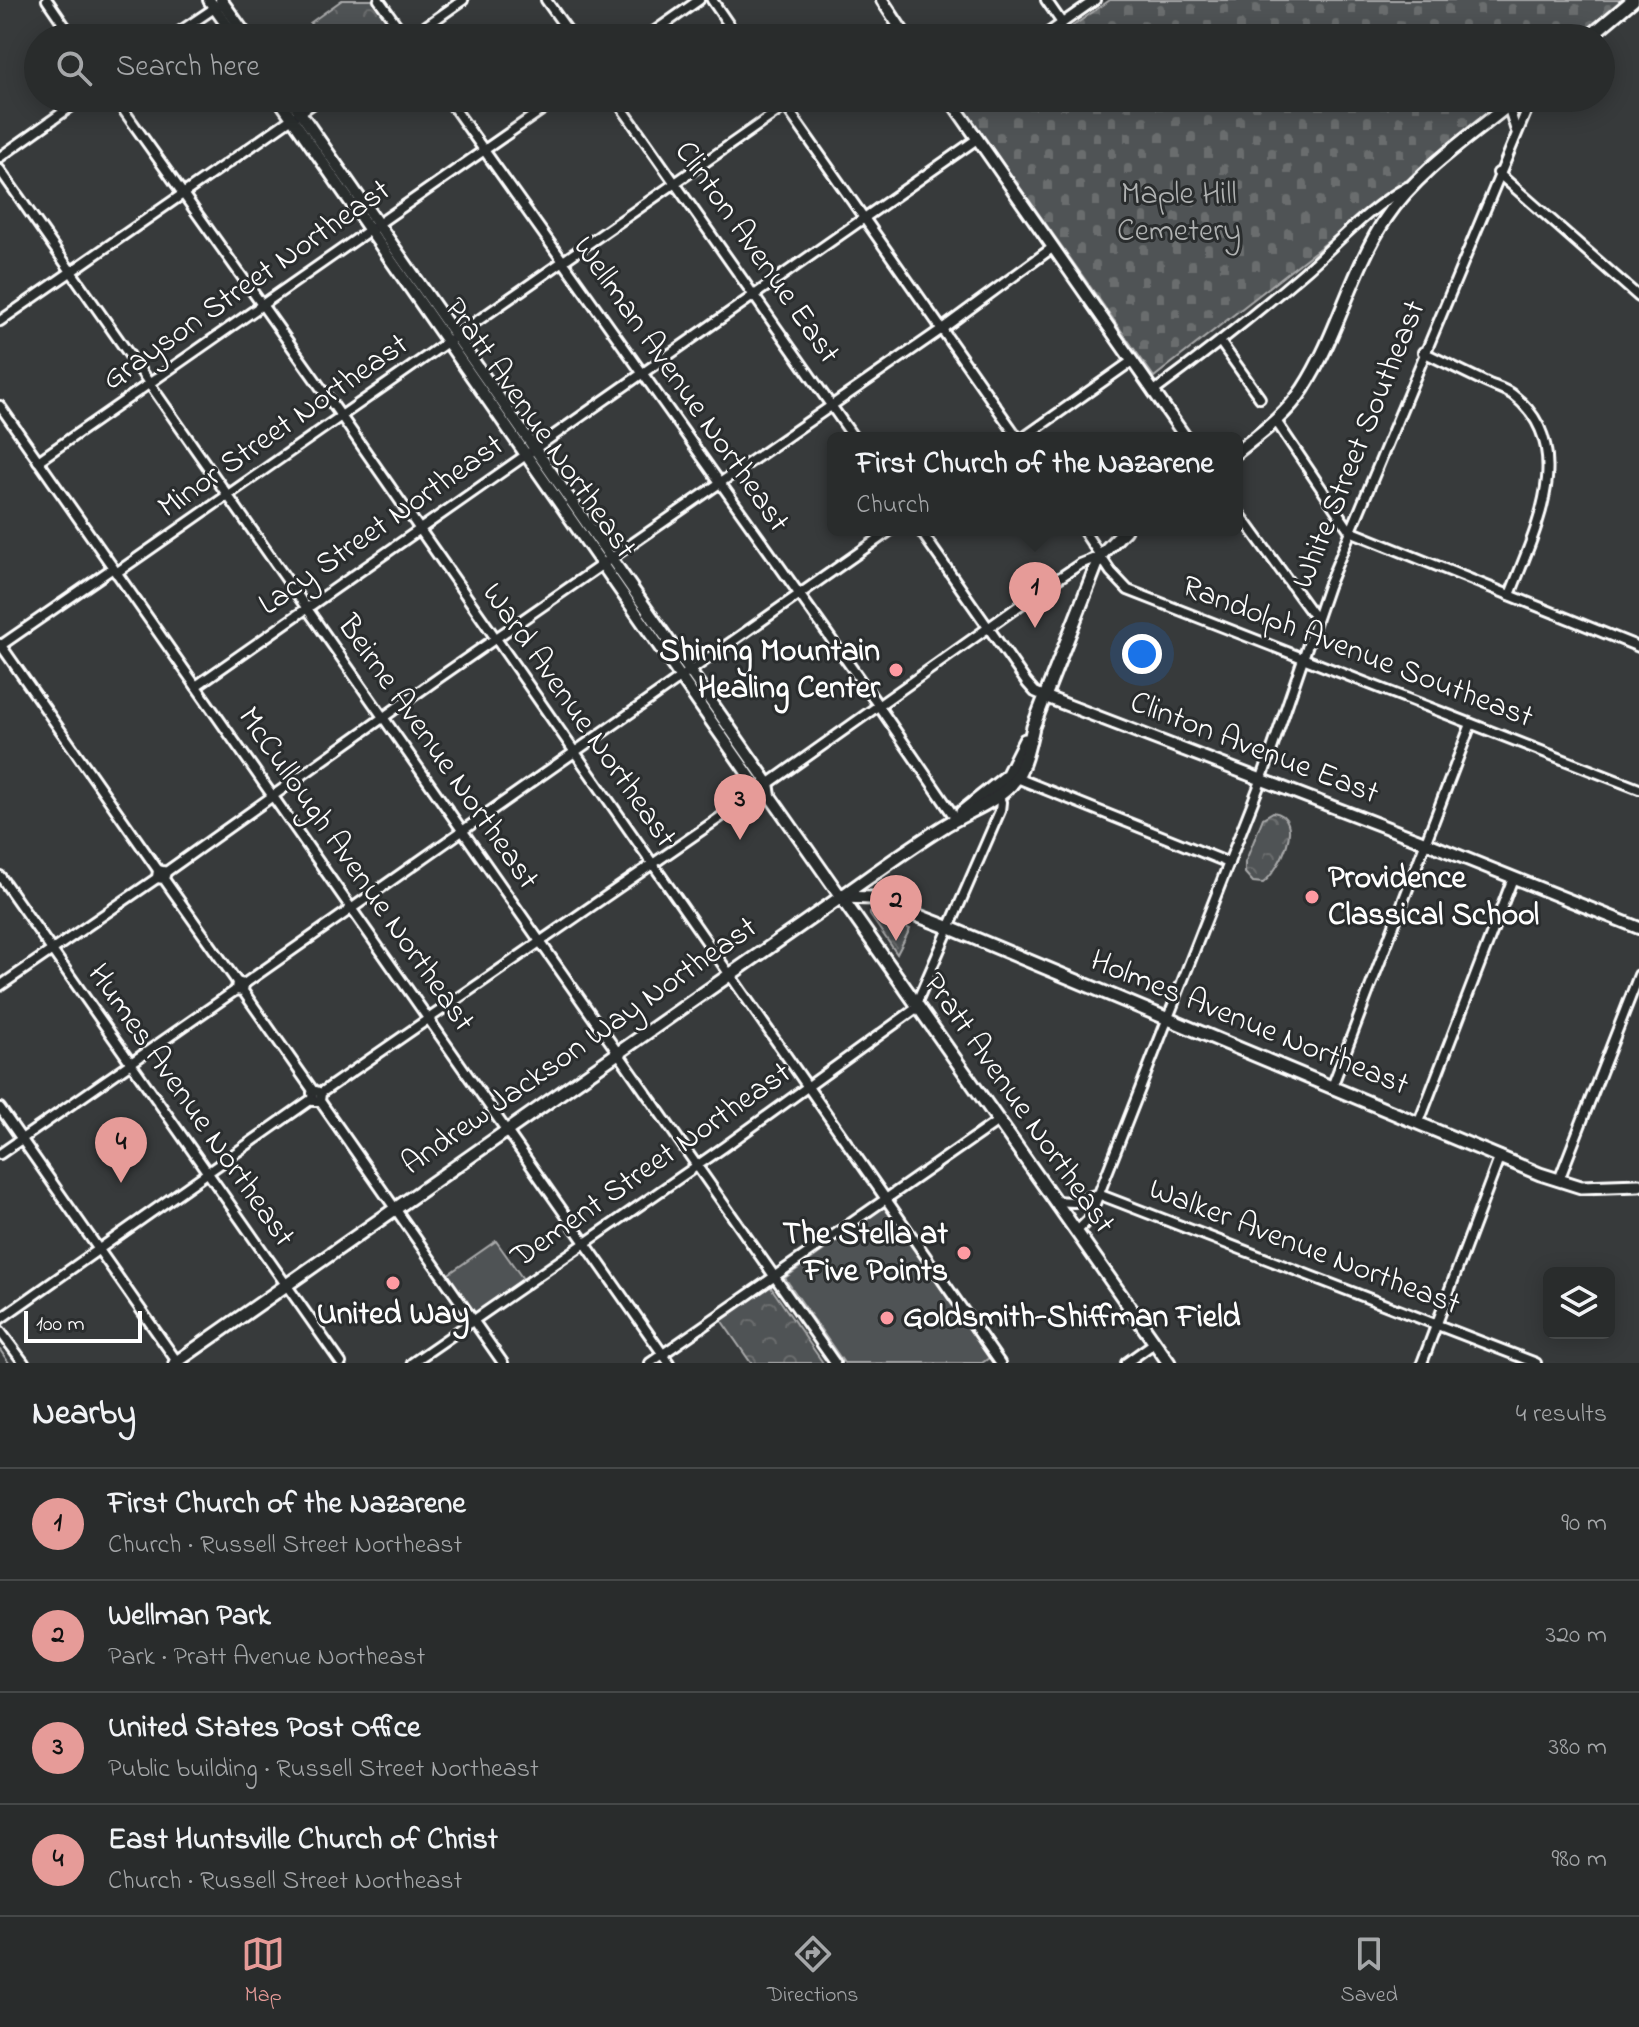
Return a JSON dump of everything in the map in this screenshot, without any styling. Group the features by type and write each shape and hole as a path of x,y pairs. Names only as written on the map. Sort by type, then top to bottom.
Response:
{"main road":[{"path":"1605,24 1633,0"},
{"path":"1243,447 1276,421 1302,391 1323,354 1370,246 1400,199 1500,112"},
{"path":"956,819 1007,776 1046,697 1100,556 1119,536"},
{"path":"1017,778 1033,727"},
{"name":"Andrew Jackson Way Northeast","path":"177,1363 730,974 956,819 997,795 1017,778"},
{"name":"Holmes Avenue Northeast","path":"841,897 872,898 950,928 1559,1180 1581,1187 1639,1185"},
{"name":"Pratt Avenue Northeast","path":"841,897 1169,1363"}],"street":[{"path":"47,0 63,24"},
{"path":"379,0 397,24"},
{"path":"428,24 463,0"},
{"path":"546,0 563,24"},
{"path":"665,24 699,0"},
{"path":"712,0 728,24"},
{"path":"882,0 898,24"},
{"path":"1046,0 1062,23 1095,0"},
{"path":"189,24 219,2"},
{"path":"219,2 229,24"},
{"path":"219,2 237,24"},
{"path":"0,157 63,112"},
{"name":"Ward Avenue Northeast","path":"125,112 341,416 1000,1363"},
{"name":"Pratt Avenue Northeast","path":"293,112 841,897"},
{"path":"0,321 300,112"},
{"name":"Wellman Avenue Northeast","path":"457,112 956,819"},
{"name":"Grayson Street Northeast","path":"38,461 539,112"},
{"name":"Clinton Avenue East","path":"625,112 850,432"},
{"name":"Minor Street Northeast","path":"0,645 228,495 452,340 676,183 770,112"},
{"path":"790,112 1016,432"},
{"path":"960,112 1182,432"},
{"path":"1513,112 1516,131"},
{"name":"White Street Southeast","path":"1076,1232 1089,1219 1261,781 1316,619 1350,531 1526,112"},
{"name":"Lacy Street Northeast","path":"196,686 977,139"},
{"name":"Beirne Avenue Northeast","path":"0,170 835,1363"},
{"path":"1498,173 1639,297"},
{"path":"1153,392 1221,343 1393,195 1419,181"},
{"path":"0,986 942,329 1052,248"},
{"path":"1221,343 1260,398"},
{"path":"1423,352 1512,395 1530,414 1543,435 1548,484 1538,524 1510,595"},
{"path":"1029,432 1132,361"},
{"name":"McCullough Avenue Northeast","path":"0,406 669,1363"},
{"path":"1276,421 1350,531 1639,647"},
{"path":"1243,518 1316,619"},
{"path":"0,1154 883,536"},
{"name":"Clinton Avenue East","path":"924,536 1035,692 1639,928"},
{"name":"Randolph Avenue Southeast","path":"1087,536 1128,590 1639,789"},
{"path":"0,1319 1040,591 1080,564 1100,556"},
{"path":"0,645 503,1363"},
{"path":"1332,1087 1471,724"},
{"path":"1017,778 1229,863"},
{"name":"Dement Street Northeast","path":"412,1363 809,1086 917,1005 1000,811 1001,802 997,795"},
{"name":"Humes Avenue Northeast","path":"0,876 341,1363"},
{"path":"1419,1122 1513,878"},
{"path":"1559,1180 1639,975"},
{"path":"0,1108 177,1363"},
{"path":"650,1363 998,1121"},
{"path":"1422,1363 1500,1156"},
{"name":"Walker Avenue Northeast","path":"1054,1201 1074,1202 1098,1194 1536,1363"},
{"path":"0,1331 24,1363"},
{"path":"1126,1363 1154,1343"}],"green space":[{"path":"342,0 372,0 389,24 311,24"},
{"path":"1110,0 1623,0 1594,24 1076,24"},
{"name":"Maple Hill Cemetery","path":"967,112 1488,112 1412,176 1154,377"},
{"path":"1273,812 1283,816 1288,824 1287,845 1269,877 1263,883 1253,882 1245,873 1245,863 1263,818"},
{"path":"870,912 910,929 897,954 870,915"},
{"name":"Goldsmith-Shiffman Field","path":"884,1207 989,1358 982,1363 844,1363 785,1278"},
{"path":"496,1241 523,1279 474,1314 447,1275"},
{"path":"770,1286 823,1363 751,1363 721,1320"}],"waterway":[{"path":"0,1350 9,1363"}],"place":[{"name":"First Church of the Nazarene","path":"1035,628"},
{"name":"Shining Mountain Healing Center","path":"896,670"},
{"name":"United States Post Office","path":"740,840"},
{"name":"Providence Classical School","path":"1312,897"},
{"name":"Wellman Park","path":"896,941"},
{"name":"East Huntsville Church of Christ","path":"121,1183"},
{"name":"The Stella at Five Points","path":"964,1253"},
{"name":"United Way","path":"393,1283"},
{"name":"Goldsmith-Shiffman Field","path":"887,1318"}]}
